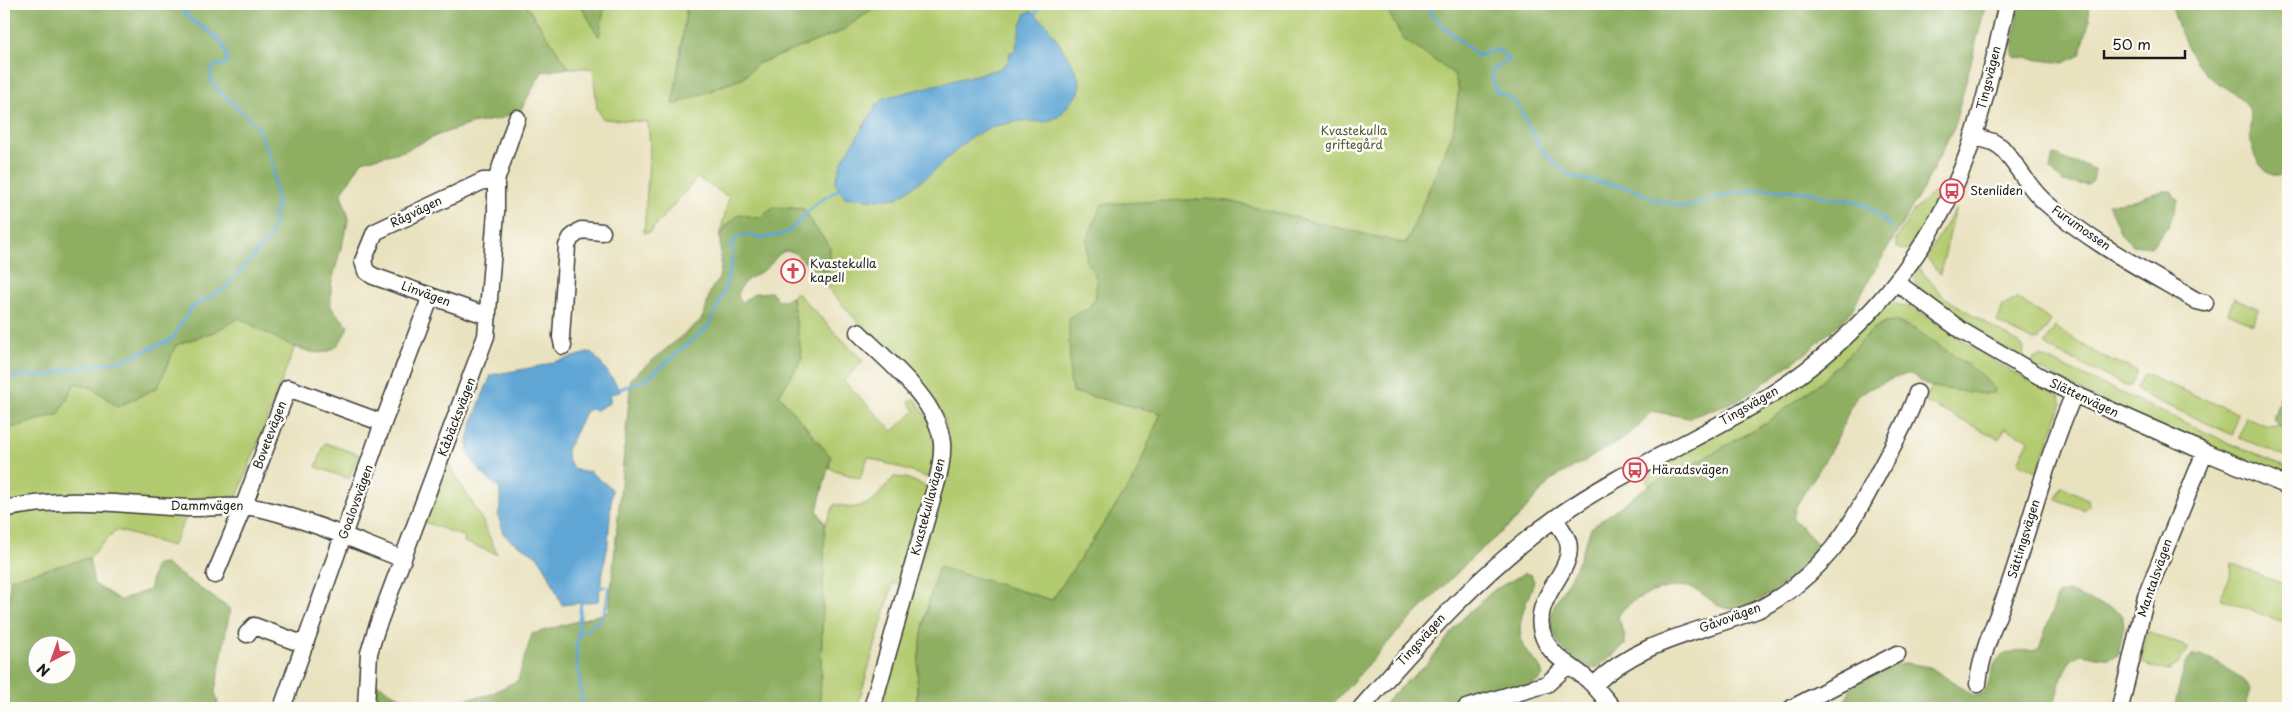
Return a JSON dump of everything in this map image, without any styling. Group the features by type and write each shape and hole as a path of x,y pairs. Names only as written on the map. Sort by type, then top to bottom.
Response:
{"street":[{"name":"Tingsvägen","path":"1361,708 1444,614 1467,592 1555,519 1602,488 1737,414 1797,377 1855,327 1896,282 1924,242 1942,210 1967,156 1974,136 2007,4"},
{"name":"Kåbäcksvägen","path":"366,708 369,653 481,354 486,336 496,212 496,181 517,118"},
{"name":"Furumossen","path":"1974,136 2001,147 2046,204 2080,229 2128,261 2205,304"},
{"name":"Rågvägen","path":"366,271 363,261 375,232 483,181 496,181"},
{"path":"564,346 562,338 568,246 571,238 581,230 602,232"},
{"name":"Linvägen","path":"366,271 374,276 488,316"},
{"name":"Slättenvägen","path":"1896,282 1985,346 2074,394 2205,452 2288,486"},
{"name":"Goalovsvägen","path":"282,708 383,423 431,296"},
{"name":"Kvastekullavägen","path":"858,332 915,390 930,409 940,430 942,449 936,485 872,708"},
{"name":"Bovetevägen","path":"215,575 244,505 288,388 383,423"},
{"name":"Gåvovägen","path":"1594,685 1610,670 1640,652 1758,609 1786,593 1824,561 1847,532 1857,514 1910,414 1917,393"},
{"name":"Sättingsvägen","path":"1978,684 1980,666 2010,586 2059,430 2074,394"},
{"name":"Mantalsvägen","path":"2120,708 2146,596 2205,452"},
{"name":"Dammvägen","path":"4,509 31,503 59,501 98,501 190,508 222,508 244,505 268,510 403,559"},
{"path":"1555,519 1565,536 1568,550 1567,558 1546,596 1540,617 1540,628 1549,648 1594,685 1613,708"},
{"path":"247,634 254,626 305,645"},
{"path":"1792,708 1897,654"},
{"path":"1466,708 1547,684 1568,665"}],"green space":[{"path":"4,4 525,4 569,68 542,72 520,111 499,119 471,124 438,135 404,151 362,161 341,194 349,218 331,285 331,307 348,326 334,348 326,352 317,353 306,351 294,347 239,318 216,331 176,345 158,387 118,407 93,388 75,383 59,414 4,430"},
{"name":"Kvastekulla griftegård","path":"525,4 580,4 599,36 605,4 687,4 673,105 744,78 757,64 840,32 880,4 1384,4 1454,74 1459,89 1453,132 1406,244 1228,201 1086,261 1096,275 1097,291 1084,318 1074,350 1071,373 1073,392 1161,413 1134,479 1052,600 939,567 925,620 919,654 917,708 881,708 948,459 945,419 931,395 865,330 806,264 828,271 830,247 804,209 774,207 760,218 726,225 719,238 729,197 697,178 650,232 644,233 650,148 648,122 603,119 597,108 593,68 569,68"},
{"path":"580,4 605,4 599,37"},
{"path":"687,4 880,4 840,32 757,64 744,77 673,105"},
{"path":"1384,4 1986,4 1954,127 1925,185 1848,316 1806,353 1741,399 1689,418 1651,411 1639,426 1621,440 1551,480 1519,517 1476,554 1393,637 1329,708 917,708 919,654 925,620 939,567 1052,600 1134,479 1161,413 1073,392 1070,381 1069,317 1088,309 1095,300 1097,283 1095,274 1086,261 1087,239 1102,204 1207,199 1228,201 1406,244 1453,132 1459,89 1454,74 1403,39"},
{"path":"2019,4 2088,4 2089,22 2080,55 2064,63 2016,57 2012,54"},
{"path":"2171,4 2288,4 2288,167 2279,176 2263,169 2259,164 2252,146 2249,109 2242,99 2210,77 2199,66 2184,40"},
{"path":"2053,155 2095,170 2093,181 2087,185 2063,182 2050,169"},
{"path":"2171,191 2178,201 2169,225 2151,247 2132,245 2121,234 2108,203 2130,201"},
{"path":"1934,192 1937,195 1927,221 1907,251 1898,248 1896,240 1914,210"},
{"path":"774,207 804,209 830,247 828,271 808,264 793,252 784,252 764,270 749,278 739,291 738,297 743,302 755,293 772,292 779,301 792,297 802,359 779,395 831,457 817,510 825,524 820,708 374,708 376,683 405,700 438,704 489,695 518,680 532,634 609,612 631,378 700,321 705,312 710,292 719,278 721,238 729,223 739,214 760,218"},
{"path":"1956,208 1940,274 1926,257"},
{"path":"1917,266 1944,297 2020,344 2024,348 2023,359 1959,322 1927,297 1917,284 1913,272"},
{"path":"796,292 863,361 844,381 893,431 915,411 909,402 913,399 916,400 937,434 935,462 929,478 868,457 860,479 829,468 831,457 779,395 802,359 792,297"},
{"path":"2018,298 2051,321 2038,340 2033,341 1997,322 2003,306"},
{"path":"2234,298 2259,309 2253,324 2228,313"},
{"path":"1893,303 1915,309 2000,365 2059,396 2062,404 2037,472 2018,462 2029,440 2005,428 1999,439 1924,401 1932,387 1961,389 1986,395 1915,329 1860,342 1822,381 1768,422 1706,457 1649,485 1646,479 1659,465 1771,402 1883,305"},
{"path":"239,318 295,346 237,497 196,498 172,546 116,530 89,558 10,579 4,576 4,430 59,414 75,383 93,388 118,407 158,387 176,345 216,331"},
{"path":"1895,321 1915,329 1978,372 1995,389 1994,393 1971,392 1926,385 1914,376 1907,374 1861,393 1851,406 1827,457 1796,506 1793,518 1819,546 1819,551 1791,578 1754,603 1732,609 1715,604 1697,590 1683,586 1650,593 1630,603 1618,617 1625,636 1625,645 1598,667 1589,668 1578,663 1560,646 1551,627 1551,616 1555,604 1576,567 1591,528 1649,485 1706,457 1768,422 1822,381 1873,329 1885,322"},
{"path":"2055,327 2098,354 2137,371 2131,386 2126,386 2048,348 2045,343"},
{"path":"2041,356 2231,444 2288,467 2288,481 2126,414 2030,364 2033,359"},
{"path":"2144,374 2237,413 2233,435 2140,393 2137,388"},
{"path":"2288,382 2288,432 2273,419 2281,394"},
{"path":"2246,417 2265,425 2279,426 2288,432 2288,457 2239,438"},
{"path":"325,443 358,454 349,479 316,467"},
{"path":"447,461 481,518 497,554 464,542 465,537 424,522"},
{"path":"894,477 906,478 928,487 901,585 893,583 857,708 820,708 825,524 835,504 851,508 871,503"},
{"path":"2062,486 2087,499 2088,505 2084,510 2056,499"},
{"path":"89,558 94,584 120,600 149,590 155,565 165,564 230,609 215,692 219,708 4,708 4,664 10,579"},
{"path":"2231,563 2288,586 2288,608 2282,622 2220,598 2230,577"},
{"path":"1525,573 1531,575 1534,581 1522,616 1520,633 1527,651 1542,672 1543,676 1535,684 1465,706 1449,701 1432,700 1420,708 1381,708 1395,692 1430,661 1462,619 1494,590"},
{"path":"2068,592 2113,609 2122,616 2124,625 2118,655 2112,658 2105,658 2080,655 2072,659 2061,679 2053,708 1843,708 1850,689 1856,684 1893,666 1906,663 1930,667 1974,696 1984,693 1993,667 2000,657 2015,651 2039,649 2058,594"},
{"path":"2147,631 2189,648 2178,664 2168,671 2141,663"},
{"path":"2200,655 2228,669 2245,683 2250,689 2245,708 2174,708 2185,665 2192,656"}],"water":[{"path":"1031,11 1047,25 1072,63 1080,82 1079,93 1058,117 1045,122 1020,121 991,127 970,138 928,176 897,198 879,200 844,197 835,183 841,163 876,106 884,98 999,69 1008,62 1010,52 1015,52 1021,25 1026,13"},
{"path":"591,352 612,378 620,392 610,394 610,403 596,410 590,409 585,412 567,450 567,458 573,468 582,472 589,471 612,489 608,543 598,601 562,605 548,573 538,557 509,539 503,533 498,515 500,489 475,464 469,454 469,438 475,415 491,375 536,367"}],"waterway":[{"path":"4,382 17,375 46,376 72,368 121,361 172,339 191,308 224,289 271,236 277,203 272,162 258,127 213,85 210,75 213,67 227,63 226,52 222,44 216,37 184,13 178,4"},
{"path":"1036,14 1039,4"},
{"path":"1422,4 1444,27 1478,56 1490,51 1499,50 1509,61 1492,70 1495,91 1511,98 1517,104 1540,147 1554,163 1571,177 1630,188 1653,199 1685,207 1732,193 1767,189 1809,192 1826,197 1855,201 1869,207 1891,227"},
{"path":"620,389 645,380 710,325 724,291 733,256 731,246 735,239 746,234 763,238 788,232 817,203 839,189"},
{"path":"578,635 594,625 602,617 605,612 609,587"},
{"path":"581,603 576,651 583,708"}],"place":[{"name":"Stenliden","path":"1952,191"},
{"name":"Kvastekulla kapell","path":"793,271"},
{"name":"Häradsvägen","path":"1635,470"}]}
